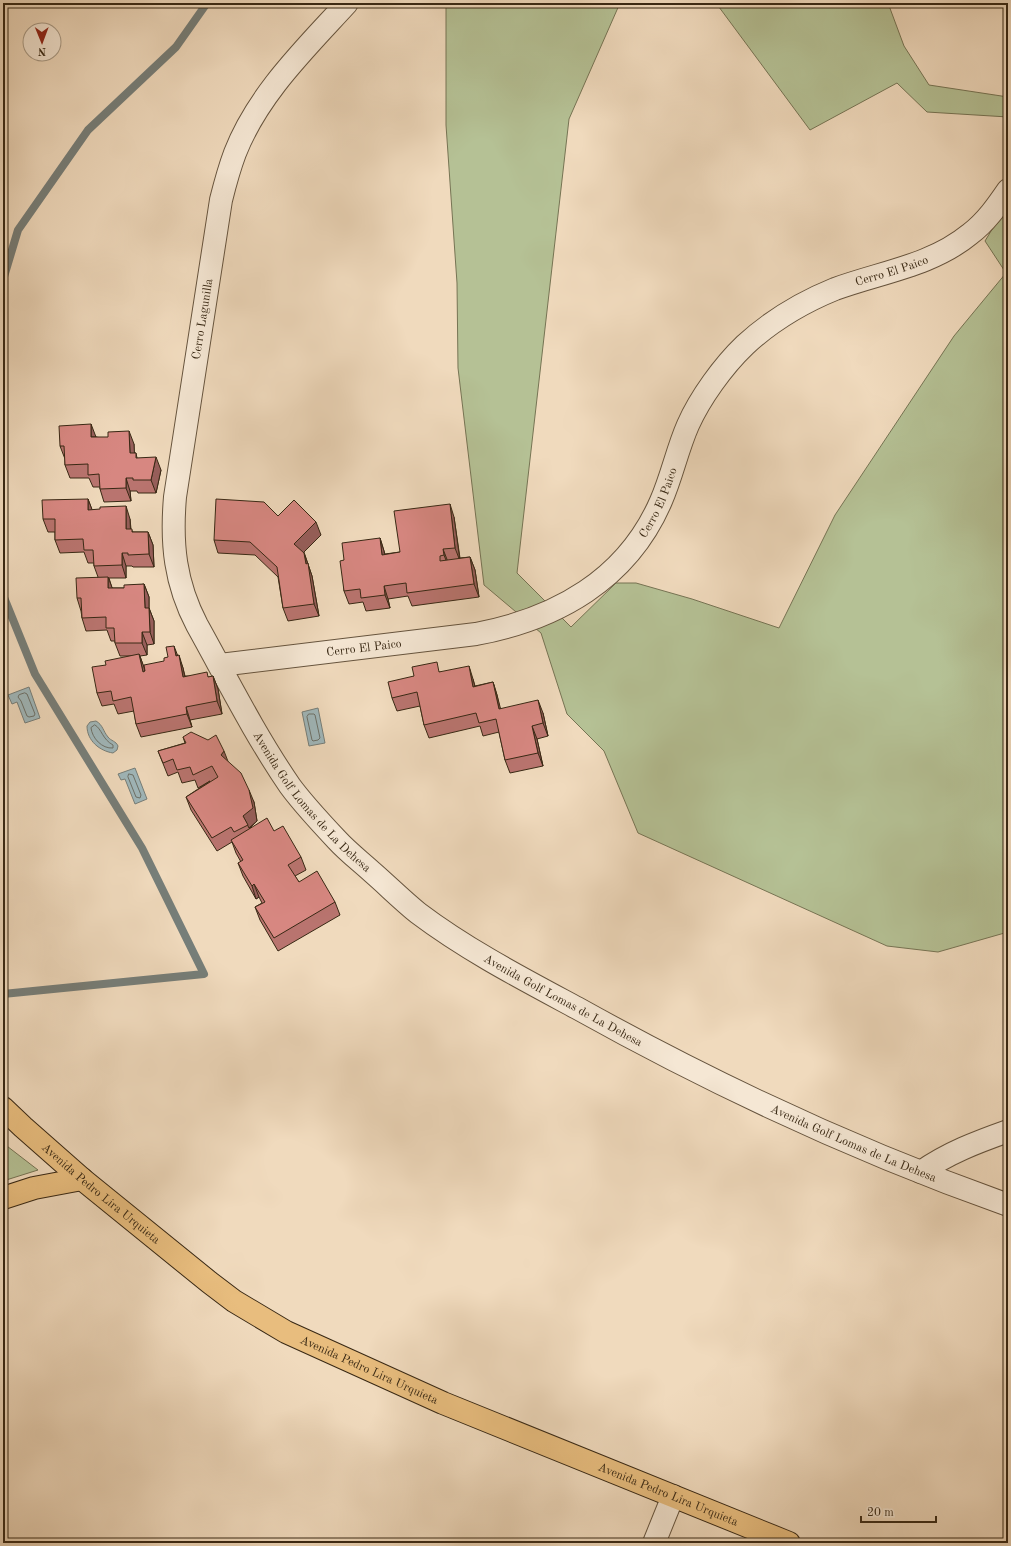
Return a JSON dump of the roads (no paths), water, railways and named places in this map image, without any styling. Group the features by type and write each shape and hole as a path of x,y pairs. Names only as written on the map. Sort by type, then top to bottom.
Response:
{"main road":[{"name":"Avenida Pedro Lira Urquieta","path":"3,1108 82,1179 214,1286 261,1318 286,1332 311,1345 443,1403 789,1543"},
{"path":"3,1198 34,1188 82,1179"}],"street":[{"name":"Cerro Lagunilla","path":"220,665 189,610 183,593 174,553 173,525 175,497 221,200 227,176 236,152 259,107 290,65 347,3"},
{"name":"Cerro El Paico","path":"220,665 476,634 498,630 541,616 563,606 599,582 614,569 639,540 660,503 688,425 698,406 720,375 745,346 780,318 818,297 836,289 911,266 945,251 971,234 983,223 997,207 1008,190"},
{"name":"Avenida Golf Lomas de La Dehesa","path":"220,665 268,752 292,788 339,842 417,912 456,939 497,964 610,1027 754,1099 921,1172 1008,1205"},
{"path":"921,1172 939,1159 1008,1131"},
{"path":"654,1543 672,1496"}],"water":[{"path":"29,687 40,718 25,723 17,702 12,704 8,695"},
{"path":"318,708 325,743 309,746 302,712"},
{"path":"96,721 102,726 108,737 117,744 117,750 113,753 99,748 89,736 87,726 90,722"},
{"path":"135,768 147,799 135,804 125,779 121,780 118,774"}],"waterway":[{"path":"3,280 18,230 88,130 176,47 207,3"},
{"path":"3,595 35,674 142,848 204,974 3,994"}]}
